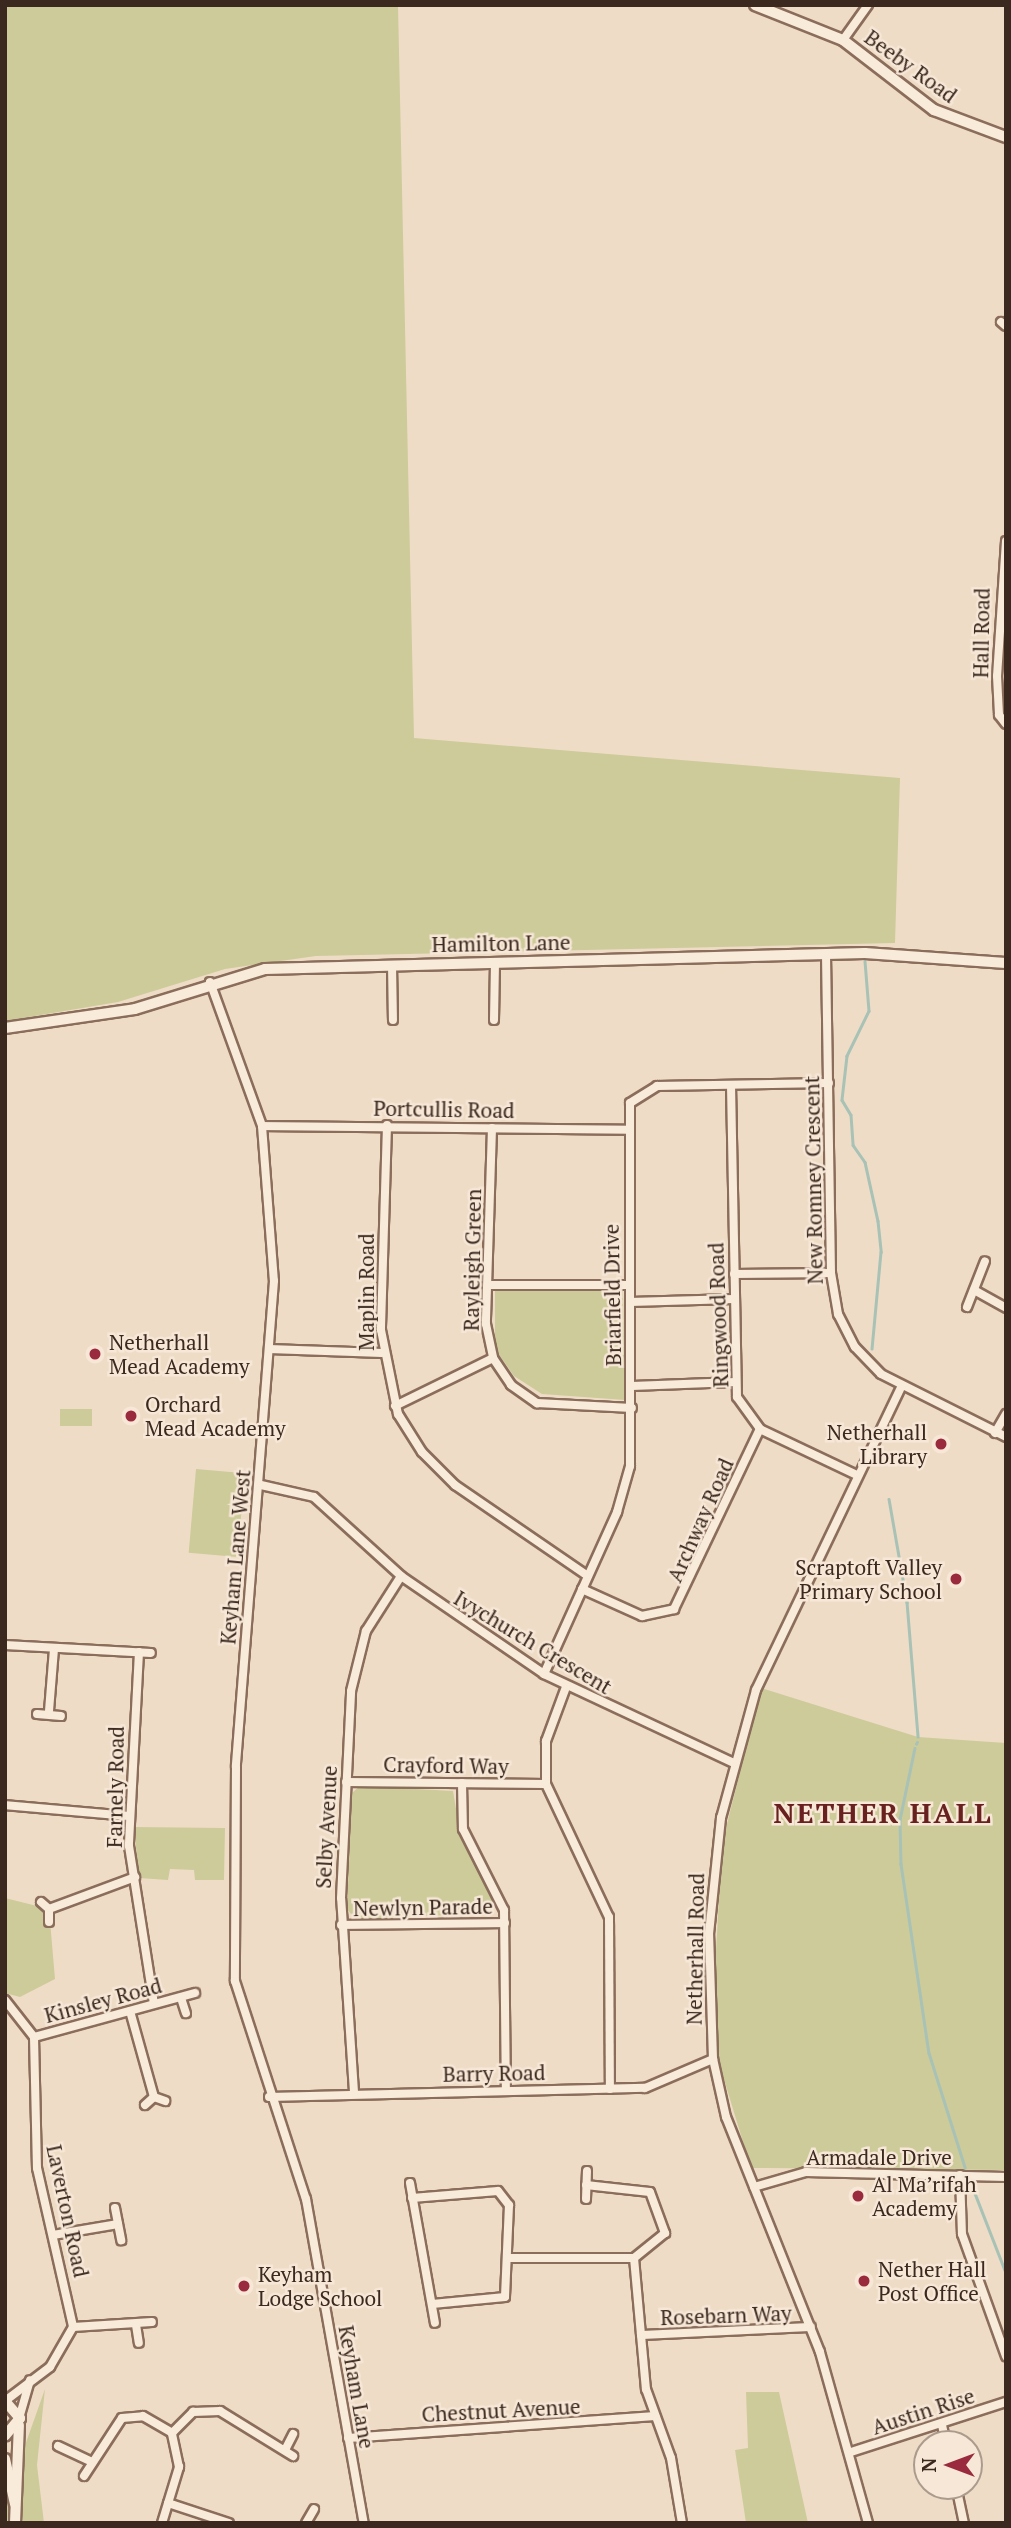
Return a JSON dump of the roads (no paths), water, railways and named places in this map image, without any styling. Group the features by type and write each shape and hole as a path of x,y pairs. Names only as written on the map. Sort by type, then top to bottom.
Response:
{"street":[{"name":"Beeby Road","path":"755,5 843,40 934,110 1006,137"},
{"path":"843,40 868,5"},
{"name":"Hall Road","path":"1006,541 996,676 999,715 1006,724"},
{"name":"Hamilton Lane","path":"5,1028 135,1009 210,982 265,969 920,954 1006,963"},
{"name":"New Romney Crescent","path":"826,955 831,1273 848,1337 871,1366 901,1387 1006,1437"},
{"path":"494,1020 495,963"},
{"path":"392,965 393,1020"},
{"name":"Keyham Lane West","path":"210,982 262,1126 273,1268 261,1485 236,1767 235,1982 269,2097"},
{"name":"Briarfield Drive","path":"544,1674 627,1483 632,1408 626,1130 630,1103 646,1088 829,1083"},
{"name":"Ringwood Road","path":"731,1085 736,1381 743,1411 760,1429 857,1475"},
{"name":"Portcullis Road","path":"262,1126 387,1125 626,1130"},
{"name":"Maplin Road","path":"387,1125 382,1353 395,1406 443,1474 588,1576"},
{"name":"Rayleigh Green","path":"492,1128 488,1285 493,1358 511,1385 537,1402 632,1408"},
{"path":"967,1307 985,1261"},
{"path":"734,1274 831,1273"},
{"path":"488,1285 630,1284"},
{"path":"974,1290 1006,1308"},
{"path":"630,1302 734,1299"},
{"path":"270,1349 382,1353"},
{"path":"395,1406 493,1358"},
{"path":"632,1386 736,1381"},
{"name":"Netherhall Road","path":"868,2523 851,2452 811,2327 754,2187 713,2059 710,1897 734,1763 770,1655 901,1387"},
{"path":"995,1433 1006,1414"},
{"name":"Archway Road","path":"582,1589 642,1616 674,1609 760,1429"},
{"name":"Ivychurch Crescent","path":"261,1485 314,1497 401,1576 566,1687 734,1763"},
{"name":"Selby Avenue","path":"354,2092 341,1925 346,1782 356,1661 373,1617 401,1576"},
{"path":"5,1645 152,1653"},
{"path":"49,1710 54,1649"},
{"name":"Farnely Road","path":"139,1652 128,1816 154,2003"},
{"path":"566,1687 546,1741 546,1784 608,1909 610,2089"},
{"path":"37,1714 49,1710 61,1716"},
{"name":"Crayford Way","path":"346,1782 546,1784"},
{"path":"462,1783 463,1829 499,1896 505,1923 506,2091"},
{"path":"5,1805 128,1816"},
{"path":"49,1909 135,1877"},
{"path":"41,1902 49,1909 49,1922"},
{"name":"Newlyn Parade","path":"341,1925 505,1923"},
{"name":"Kinsley Road","path":"34,2037 195,1993"},
{"name":"Kinsley Road","path":"181,1998 186,2013"},
{"path":"5,2000 34,2037"},
{"path":"130,2011 154,2097"},
{"name":"Laverton Road","path":"34,2037 37,2168 73,2327"},
{"name":"Barry Road","path":"269,2097 354,2092 651,2087 690,2064 713,2059"},
{"path":"154,2097 165,2101"},
{"path":"145,2105 154,2097"},
{"name":"Keyham Lane","path":"269,2097 306,2199 364,2523"},
{"path":"586,2199 587,2171"},
{"name":"Armadale Drive","path":"754,2187 806,2172 1006,2177"},
{"path":"960,2175 962,2234 1006,2356"},
{"path":"410,2183 435,2323"},
{"path":"508,2258 635,2258 665,2233 650,2192 586,2185"},
{"path":"412,2198 502,2193 509,2205 508,2258 502,2300 432,2304"},
{"path":"116,2208 121,2240"},
{"path":"53,2235 118,2224"},
{"path":"635,2258 641,2335 655,2416 676,2475 682,2523"},
{"path":"19,2420 5,2401 57,2358 73,2327 152,2322"},
{"path":"136,2325 139,2343"},
{"name":"Rosebarn Way","path":"641,2335 811,2327"},
{"path":"15,2523 19,2420 30,2380"},
{"name":"Austin Rise","path":"851,2452 942,2425 1006,2402"},
{"path":"172,2433 188,2415 213,2409 293,2456"},
{"path":"84,2476 90,2460 127,2416 143,2416 172,2433 179,2467 162,2523"},
{"name":"Chestnut Avenue","path":"348,2438 655,2416"},
{"path":"5,2436 19,2420"},
{"path":"942,2425 943,2430"},
{"path":"285,2450 293,2434"},
{"path":"58,2446 90,2460"},
{"path":"5,2459 15,2504"},
{"path":"959,2500 964,2523"},
{"path":"168,2503 229,2523"},
{"path":"306,2523 314,2509"}],"waterway":[{"path":"865,961 869,1011 847,1056 842,1100 851,1115 853,1145 865,1162 878,1221 881,1252 872,1349"},
{"path":"889,1499 907,1602 918,1737"},
{"path":"915,1748 900,1820 901,1864 929,2053 965,2167"},
{"path":"971,2183 1006,2273"}],"place":[{"name":"Netherhall Mead Academy","path":"95,1354"},
{"name":"Orchard Mead Academy","path":"131,1416"},
{"name":"Netherhall Library","path":"941,1444"},
{"name":"Scraptoft Valley Primary School","path":"956,1579"},
{"name":"Al Ma’rifah Academy","path":"858,2196"},
{"name":"Nether Hall Post Office","path":"864,2281"},
{"name":"Keyham Lodge School","path":"244,2286"}],"district":[{"name":"NETHER HALL","path":"883,1813"}]}
